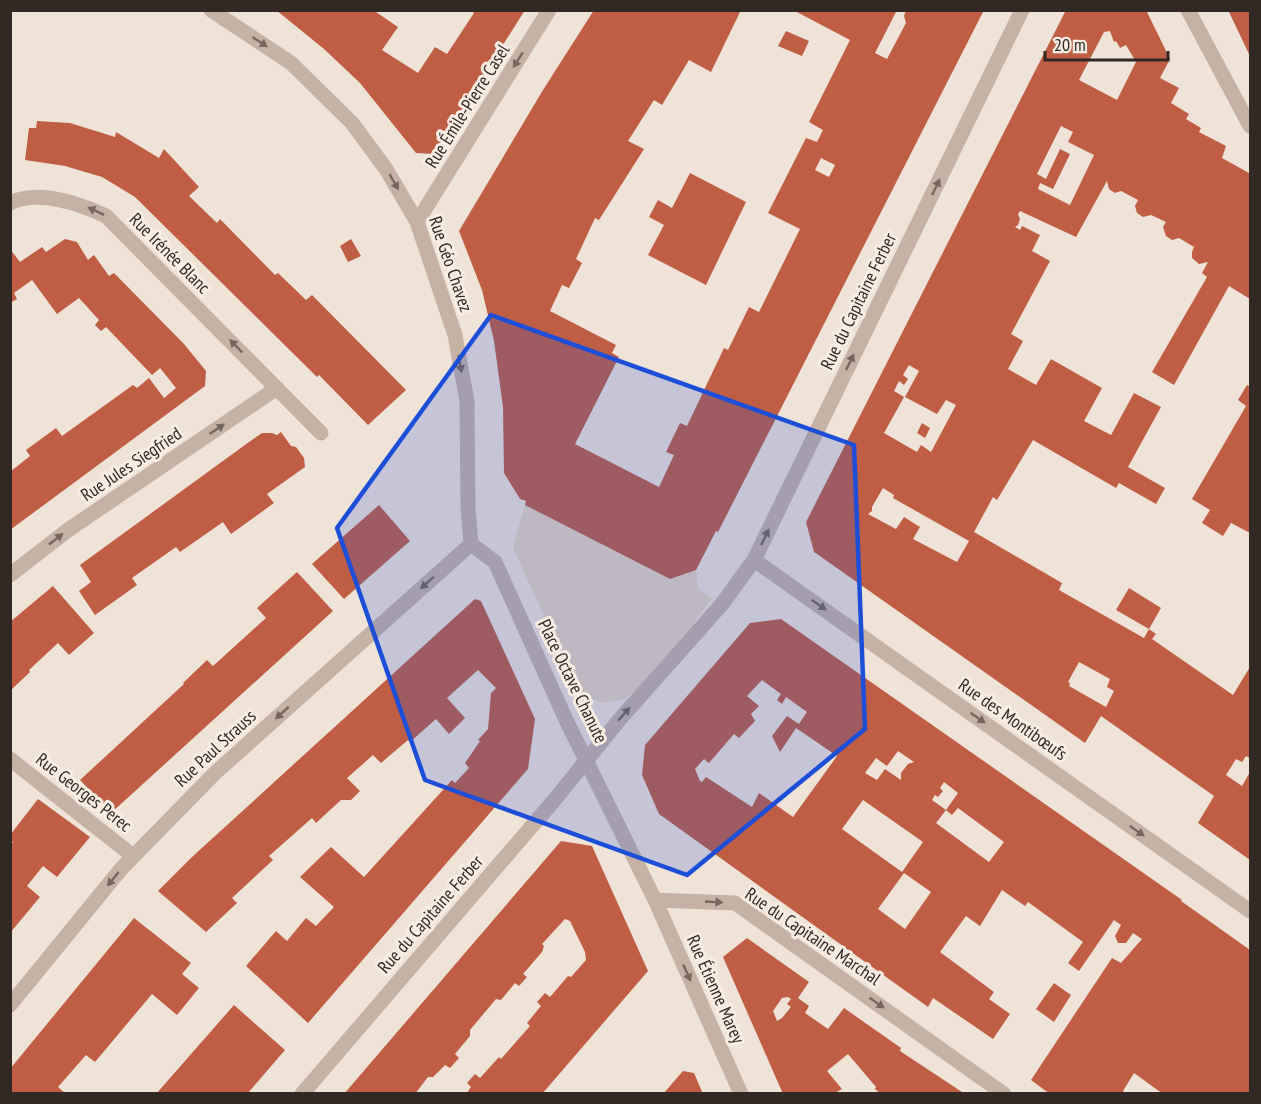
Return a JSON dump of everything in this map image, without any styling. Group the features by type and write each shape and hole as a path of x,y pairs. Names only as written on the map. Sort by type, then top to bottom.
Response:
{"street":[{"name":"Rue Géo Chavez","path":"211,10 291,63 352,123 386,169 417,222 455,335 467,401 468,508 471,544"},
{"name":"Rue Émile-Pierre Casel","path":"417,222 549,10"},
{"name":"Rue du Capitaine Ferber","path":"722,604 754,560 1022,10"},
{"path":"1188,10 1251,126"},
{"name":"Rue Irénée Blanc","path":"10,203 18,199 54,199 78,203 106,216 321,433"},
{"name":"Rue Jules Siegfried","path":"10,575 68,530 277,388"},
{"name":"Place Octave Chanute","path":"471,544 495,562 586,759 722,604"},
{"name":"Rue Paul Strauss","path":"10,1005 133,856 215,773 471,544"},
{"name":"Rue des Montibœufs","path":"754,560 1251,911"},
{"name":"Rue Georges Perec","path":"10,759 133,856"},
{"name":"Rue du Capitaine Ferber","path":"302,1094 556,798 586,759"},
{"path":"586,759 655,900"},
{"name":"Rue Étienne Marey","path":"655,900 741,1094"},
{"name":"Rue du Capitaine Marchal","path":"655,900 735,903 1004,1094"}],"highlighted area":[{"path":"491,315 854,445 865,729 687,875 425,780 337,528"}],"shaded area":[{"path":"525,505 670,579 696,570 698,589 712,598 694,623 633,693 625,699 602,703 586,696 578,689 513,548"}],"building":[{"path":"276,10 373,10 398,27 382,50 418,73 435,47 447,54 474,13 471,10 525,10 434,154 416,153 360,83 324,49"},
{"path":"594,10 741,10 711,72 689,60 662,105 654,100 628,141 644,149 599,220 595,218 576,259 582,263 569,288 562,285 550,311 616,345 612,353 619,357 575,444 659,487 674,455 666,452 680,423 687,426 724,348 728,350 749,307 759,312 800,229 768,213 806,138 817,142 823,130 809,122 850,40 793,10 897,10 875,53 887,59 906,23 904,16 906,10 984,10 718,532 716,531 696,570 670,579 525,505 526,501 520,499 504,473 503,407 494,341 482,290 459,231 543,90","holes":["821,158 835,165 829,177 815,170"]},
{"path":"1066,10 1146,10 1170,59 1160,78 1179,88 1171,103 1189,114 1186,119 1201,128 1199,132 1226,146 1222,158 1249,173 1250,299 1229,286 1174,385 1152,372 1207,277 1202,273 1208,262 1199,264 1192,258 1194,247 1179,238 1172,240 1166,236 1163,227 1166,222 1151,215 1143,217 1137,213 1135,206 1138,200 1121,191 1115,193 1109,189 1107,181 1076,237 1020,211 1018,214 1020,219 1015,227 1020,230 1022,226 1040,235 1032,251 1050,261 1011,334 1023,341 1008,369 1036,385 1051,359 1102,388 1084,421 1111,435 1134,393 1161,407 1128,467 1165,488 1156,504 1119,483 1116,488 1033,440 997,500 993,497 974,532 1062,583 1059,590 1144,638 1149,629 1156,634 1152,639 1233,695 1250,667 1250,758 1246,756 1242,762 1236,759 1226,775 1242,786 1250,772 1250,860 1198,823 1214,796 1101,716 1085,743 814,552 806,522","holes":["1110,31 1114,42 1116,41 1120,48 1126,45 1136,62 1117,100 1079,80 1104,32","1061,126 1073,132 1068,142 1094,155 1070,205 1038,189 1040,183 1053,189 1070,154 1060,149 1046,179 1037,174","909,365 919,371 905,397 937,414 946,400 956,405 931,452 921,445 917,452 884,433 904,397 894,391 899,381 904,385 908,379 903,375","883,488 894,495 893,498 969,541 957,562 913,539 920,527 904,517 896,529 868,514 872,511","1079,662 1110,679 1107,687 1114,691 1106,707 1069,686 1068,682"]},
{"path":"1228,10 1250,10 1250,56 1229,12"},
{"path":"786,31 809,41 802,56 778,46"},
{"path":"37,121 70,123 115,137 116,132 159,158 164,149 199,187 189,196 217,223 220,219 275,275 278,273 306,300 312,295 406,390 368,425 135,197 102,177 65,166 25,160 29,128 36,128"},
{"path":"690,173 746,202 706,285 648,255 664,225 649,217 658,200 672,208"},
{"path":"65,239 77,242 88,260 94,255 109,276 114,273 184,344 206,371 205,386 10,530 10,472 30,456 26,450 56,428 62,436 133,385 137,388 149,378 164,398 176,388 160,368 152,375 106,327 101,331 95,325 99,320 79,298 57,314 32,280 14,293 17,299 10,303 10,249 20,262 42,247 46,252"},
{"path":"351,239 361,256 348,262 340,246"},
{"path":"1247,385 1250,387 1250,533 1231,523 1223,536 1202,523 1210,510 1192,499 1246,406 1238,400"},
{"path":"922,423 930,428 925,438 917,433"},
{"path":"281,432 304,458 305,467 267,494 274,503 231,534 223,522 180,552 176,547 132,578 137,585 95,615 79,591 91,582 80,565 262,433 277,435"},
{"path":"379,505 410,541 344,599 312,564"},
{"path":"297,572 333,611 111,813 80,780 207,660 213,666 266,618 257,608"},
{"path":"53,586 94,633 69,655 58,643 10,691 10,622"},
{"path":"1129,588 1161,608 1149,629 1116,610"},
{"path":"475,599 481,601 535,719 528,769 308,1023 246,966 276,931 287,941 306,918 316,926 334,907 300,877 331,847 364,877 452,780 455,783 469,768 465,763 480,741 478,740 488,729 491,693 496,688 478,670 447,698 465,718 449,734 436,719 381,763 373,755 347,778 360,791 351,800 341,800 316,823 312,818 269,856 273,860 232,898 237,903 206,932 158,891 192,857"},
{"path":"781,619 1250,950 1250,1094 1163,1094 1134,1073 1123,1091 1125,1094 1050,1094 1031,1080 1112,958 1121,963 1142,939 1133,933 1126,943 1118,943 1115,936 1121,925 1114,920 1079,971 1068,963 1083,942 1028,902 1025,906 1002,890 980,926 966,916 940,952 994,992 989,999 1010,1014 993,1039 933,998 928,1007 659,814 642,775 645,745 750,623","holes":["762,680 781,694 777,700 782,704 786,697 807,712 799,724 787,716 772,736 780,752 796,728 837,756 793,817 759,793 752,807 706,777 702,782 700,781 695,769 704,759 709,763 734,734 739,738 755,721 751,714 759,706 747,696","898,751 914,762 908,764 901,773 901,780 885,769 877,780 865,773 876,758 887,766","944,782 958,793 946,810 932,800 935,795 938,797 943,791 940,788","863,800 923,842 902,872 842,829","958,808 1004,842 989,862 936,823 946,810 952,815","904,873 931,892 905,929 878,909"]},
{"path":"38,799 90,837 57,877 43,866 27,886 40,897 10,933 10,846 13,842 10,840 10,835"},
{"path":"561,841 592,846 648,971 542,1094 466,1094 471,1087 467,1083 475,1074 480,1078 499,1057 501,1059 530,1026 527,1023 541,1006 537,1002 545,993 550,997 586,960 585,952 570,921 565,919 542,944 544,946 542,952 523,974 527,977 519,986 515,983 501,1000 496,999 470,1030 470,1036 455,1054 459,1058 450,1068 445,1065 433,1077 428,1077 415,1094 344,1094"},
{"path":"134,918 191,963 182,974 199,988 177,1015 152,994 95,1062 86,1055 58,1087 66,1094 10,1094 10,1069"},
{"path":"747,938 809,982 798,998 809,1006 805,1013 828,1029 844,1008 901,1048 900,1051 965,1094 881,1094 848,1054 827,1071 842,1089 833,1094 783,1094 723,957","holes":["782,998 791,999 787,1004 791,1007 777,1021 773,1011"]},
{"path":"1054,983 1071,995 1054,1022 1036,1009"},
{"path":"234,1005 285,1050 247,1094 156,1094"},
{"path":"683,1071 694,1073 703,1094 663,1094"}]}
